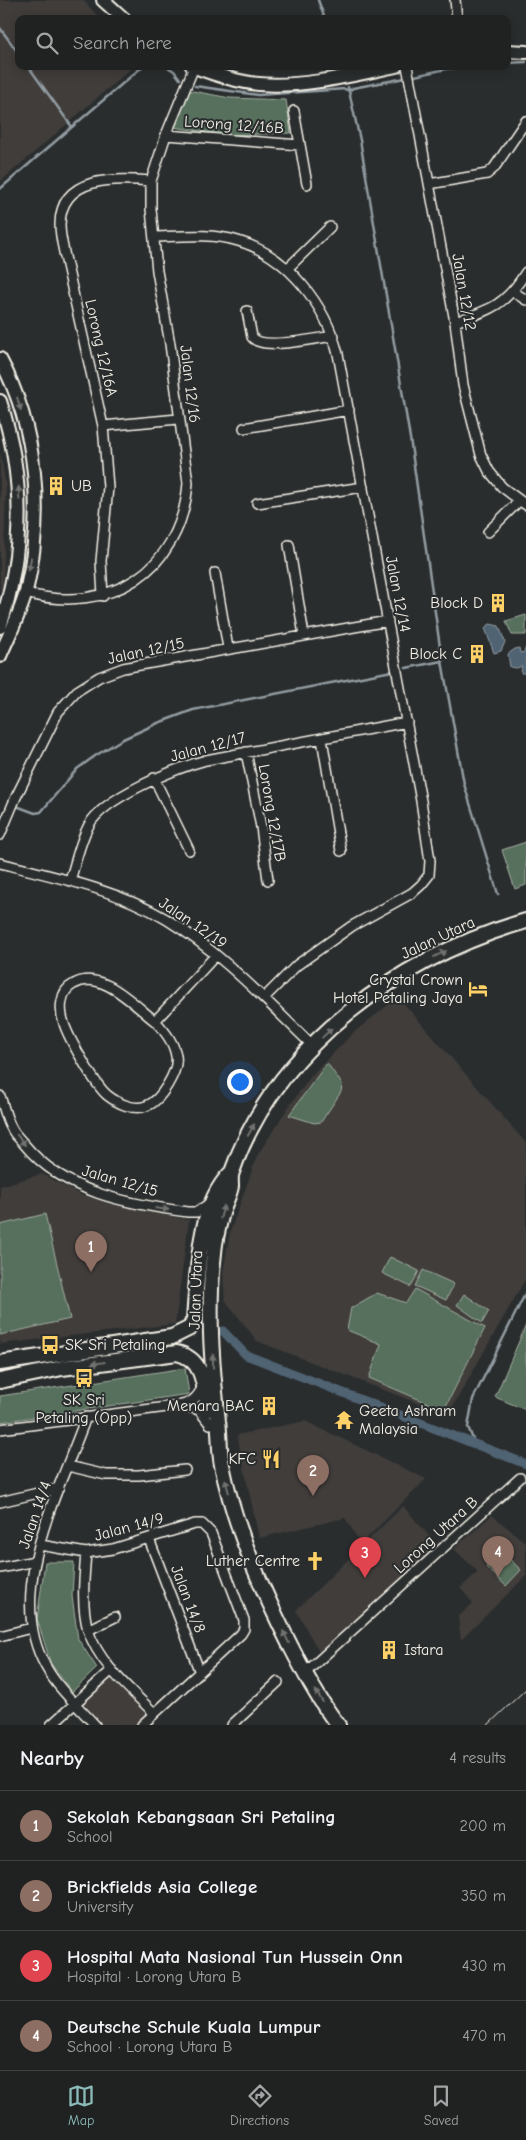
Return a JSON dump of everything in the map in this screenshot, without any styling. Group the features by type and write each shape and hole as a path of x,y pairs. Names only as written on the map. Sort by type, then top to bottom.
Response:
{"main road":[{"path":"103,0 120,15"},
{"path":"511,52 526,52"},
{"path":"201,70 218,76 266,84 297,83 373,70"},
{"path":"0,359 17,396 33,462 36,512 26,593 0,656"},
{"path":"0,401 13,446 19,499 17,554 11,589 0,627"},
{"name":"Jalan Utara","path":"332,1723 268,1600 246,1551 221,1462 213,1369 210,1301 214,1250 224,1207 231,1187 230,1174 247,1137 270,1096 312,1046 341,1019 401,975 437,955 472,940 526,921"},
{"path":"0,1362 172,1337 190,1328 194,1319 200,1251 212,1201 230,1174"},
{"path":"0,1381 62,1368 177,1353 194,1361 201,1372 210,1424 221,1462"},
{"path":"0,1376 40,1368 62,1368"}],"street":[{"path":"455,0 457,15"},
{"name":"Jalan 12/16","path":"26,593 64,600 102,596 120,588 154,565 169,546 182,520 187,502 188,483 178,420 170,344 157,270 151,209 151,181 192,70"},
{"name":"Jalan 12/12","path":"408,70 455,322 463,385 481,455 489,471 502,487 522,503"},
{"path":"294,111 307,184"},
{"path":"429,184 487,174 494,168 526,121"},
{"name":"Lorong 12/16B","path":"166,136 300,145"},
{"name":"Lorong 12/16A","path":"102,596 101,561 108,487 104,426 64,252 60,218 63,206 70,196 89,183 131,179 151,181"},
{"path":"287,269 330,227"},
{"name":"Jalan 12/14","path":"154,237 204,235 239,241 268,255 287,269 315,303 334,336 407,722 430,861 429,875 412,893 352,926 297,965 265,997"},
{"path":"455,322 486,312 506,299 526,272"},
{"path":"512,291 526,300"},
{"path":"247,311 252,337 260,343 280,343 334,336"},
{"path":"244,428 349,410"},
{"path":"104,426 178,420"},
{"path":"257,503 363,486"},
{"path":"488,532 522,503"},
{"path":"288,545 304,635"},
{"path":"215,573 228,648"},
{"name":"Jalan 12/15","path":"0,835 16,797 54,719 67,700 99,677 123,668 388,621"},
{"name":"Jalan 12/17","path":"70,880 88,825 98,813 154,778 184,766 246,752 407,722"},
{"path":"322,739 341,851"},
{"name":"Lorong 12/17B","path":"246,752 261,827 268,880"},
{"path":"154,778 189,850"},
{"name":"Jalan 12/19","path":"0,864 70,880 106,892 165,918 216,956 265,997 312,1046"},
{"path":"155,1021 216,956"},
{"path":"82,980 96,980 114,989 155,1021 172,1043 177,1058 176,1065 170,1083 156,1099 146,1106 130,1107 108,1095 91,1075 66,1028 62,1013 62,1001 68,987 82,980"},
{"name":"Jalan 12/15","path":"0,1096 12,1129 35,1158 57,1175 77,1186 124,1201 188,1212 197,1212 212,1201"},
{"path":"0,1429 182,1405 197,1398 204,1386"},
{"path":"182,1405 199,1410 210,1424"},
{"name":"Jalan 14/4","path":"86,1417 40,1545 35,1561 29,1598 31,1628 46,1668 61,1689 95,1725"},
{"path":"68,1466 106,1475 139,1476 185,1470"},
{"name":"Lorong Utara B","path":"305,1673 520,1478"},
{"path":"0,1502 59,1488"},
{"name":"Jalan 14/9","path":"40,1545 86,1553 113,1549 195,1524 202,1524 211,1533 244,1620 244,1629 241,1634 199,1670"},
{"name":"Jalan 14/8","path":"149,1539 199,1670"},
{"path":"86,1553 83,1592 88,1630 112,1670 154,1714"},
{"path":"0,1568 35,1561"},
{"path":"88,1630 115,1617"},
{"path":"0,1636 31,1628"},
{"path":"52,1725 112,1670"},
{"path":"142,1725 199,1670"},
{"path":"232,1725 278,1682"}],"shaded area":[{"path":"0,0 83,0 97,15 15,15 15,70 129,70 0,182"},
{"path":"0,452 6,485 3,585 0,594"},
{"path":"398,997 526,1143 526,1278 448,1415 257,1341 225,1300 223,1273 230,1232 257,1156 311,1076 353,1033"},
{"path":"42,1174 81,1195 189,1220 175,1324 0,1344 0,1186"},
{"path":"305,1421 426,1479 361,1544 345,1518 259,1538 237,1435"},
{"path":"403,1506 438,1546 319,1652 296,1610"},
{"path":"492,1515 526,1543 526,1576 461,1640 458,1617 473,1603 460,1588 478,1572 454,1549"},
{"path":"110,1676 146,1714 135,1725 103,1725 82,1701"}],"green space":[{"path":"187,90 230,98 286,100 291,133 227,135 173,127"},
{"path":"526,615 526,635 512,635 506,621"},
{"path":"526,842 526,885 515,889 502,850"},
{"path":"327,1063 342,1084 341,1092 321,1122 314,1123 289,1115"},
{"path":"45,1214 70,1319 0,1335 0,1225"},
{"path":"390,1257 419,1271 411,1287 382,1273"},
{"path":"423,1270 454,1284 446,1300 415,1286"},
{"path":"415,1289 485,1328 444,1410 369,1378 381,1344 347,1330 351,1308 377,1293 406,1303"},
{"path":"464,1294 489,1311 482,1323 457,1305"},
{"path":"526,1325 526,1410 495,1397"},
{"path":"185,1368 189,1394 0,1422 0,1396"},
{"path":"501,1551 521,1570 506,1586 486,1567"},
{"path":"45,1562 74,1562 72,1596 78,1639 97,1668 72,1692 51,1664 37,1619"}],"water":[{"path":"490,624 499,626 505,642 501,651 494,653 485,628"},
{"path":"526,647 526,673 521,673 522,666 517,668 510,667 508,654 519,648 520,653 524,652"}],"waterway":[{"path":"318,0 324,15"},
{"path":"0,28 15,49"},
{"path":"511,63 526,62"},
{"path":"31,70 72,127 138,70"},
{"path":"172,70 180,79"},
{"path":"415,76 442,70"},
{"path":"195,86 258,95 345,89 349,91 353,88 405,78"},
{"path":"348,87 360,140 410,438 442,661 464,784 498,894"},
{"path":"0,189 72,127"},
{"path":"406,668 442,661"},
{"path":"19,807 35,813 41,812 77,769 95,756 121,740 193,710 392,671"},
{"path":"475,1444 468,1427 473,1399 526,1292"},
{"path":"223,1331 246,1355 526,1464"}],"tram line":[{"path":"488,1725 526,1689"}],"place":[{"name":"UB","path":"56,486"},
{"name":"Block D","path":"498,603"},
{"name":"Block C","path":"477,654"},
{"name":"Crystal Crown Hotel Petaling Jaya","path":"478,989"},
{"name":"Sekolah Kebangsaan Sri Petaling","path":"91,1272"},
{"name":"SK Sri Petaling","path":"50,1345"},
{"name":"SK Sri Petaling (Opp)","path":"84,1378"},
{"name":"Menara BAC","path":"269,1406"},
{"name":"Geeta Ashram Malaysia","path":"344,1420"},
{"name":"KFC","path":"271,1459"},
{"name":"Brickfields Asia College","path":"313,1496"},
{"name":"Luther Centre","path":"315,1561"},
{"name":"Deutsche Schule Kuala Lumpur","path":"498,1577"},
{"name":"Hospital Mata Nasional Tun Hussein Onn","path":"365,1578"},
{"name":"Istara","path":"389,1650"}]}
